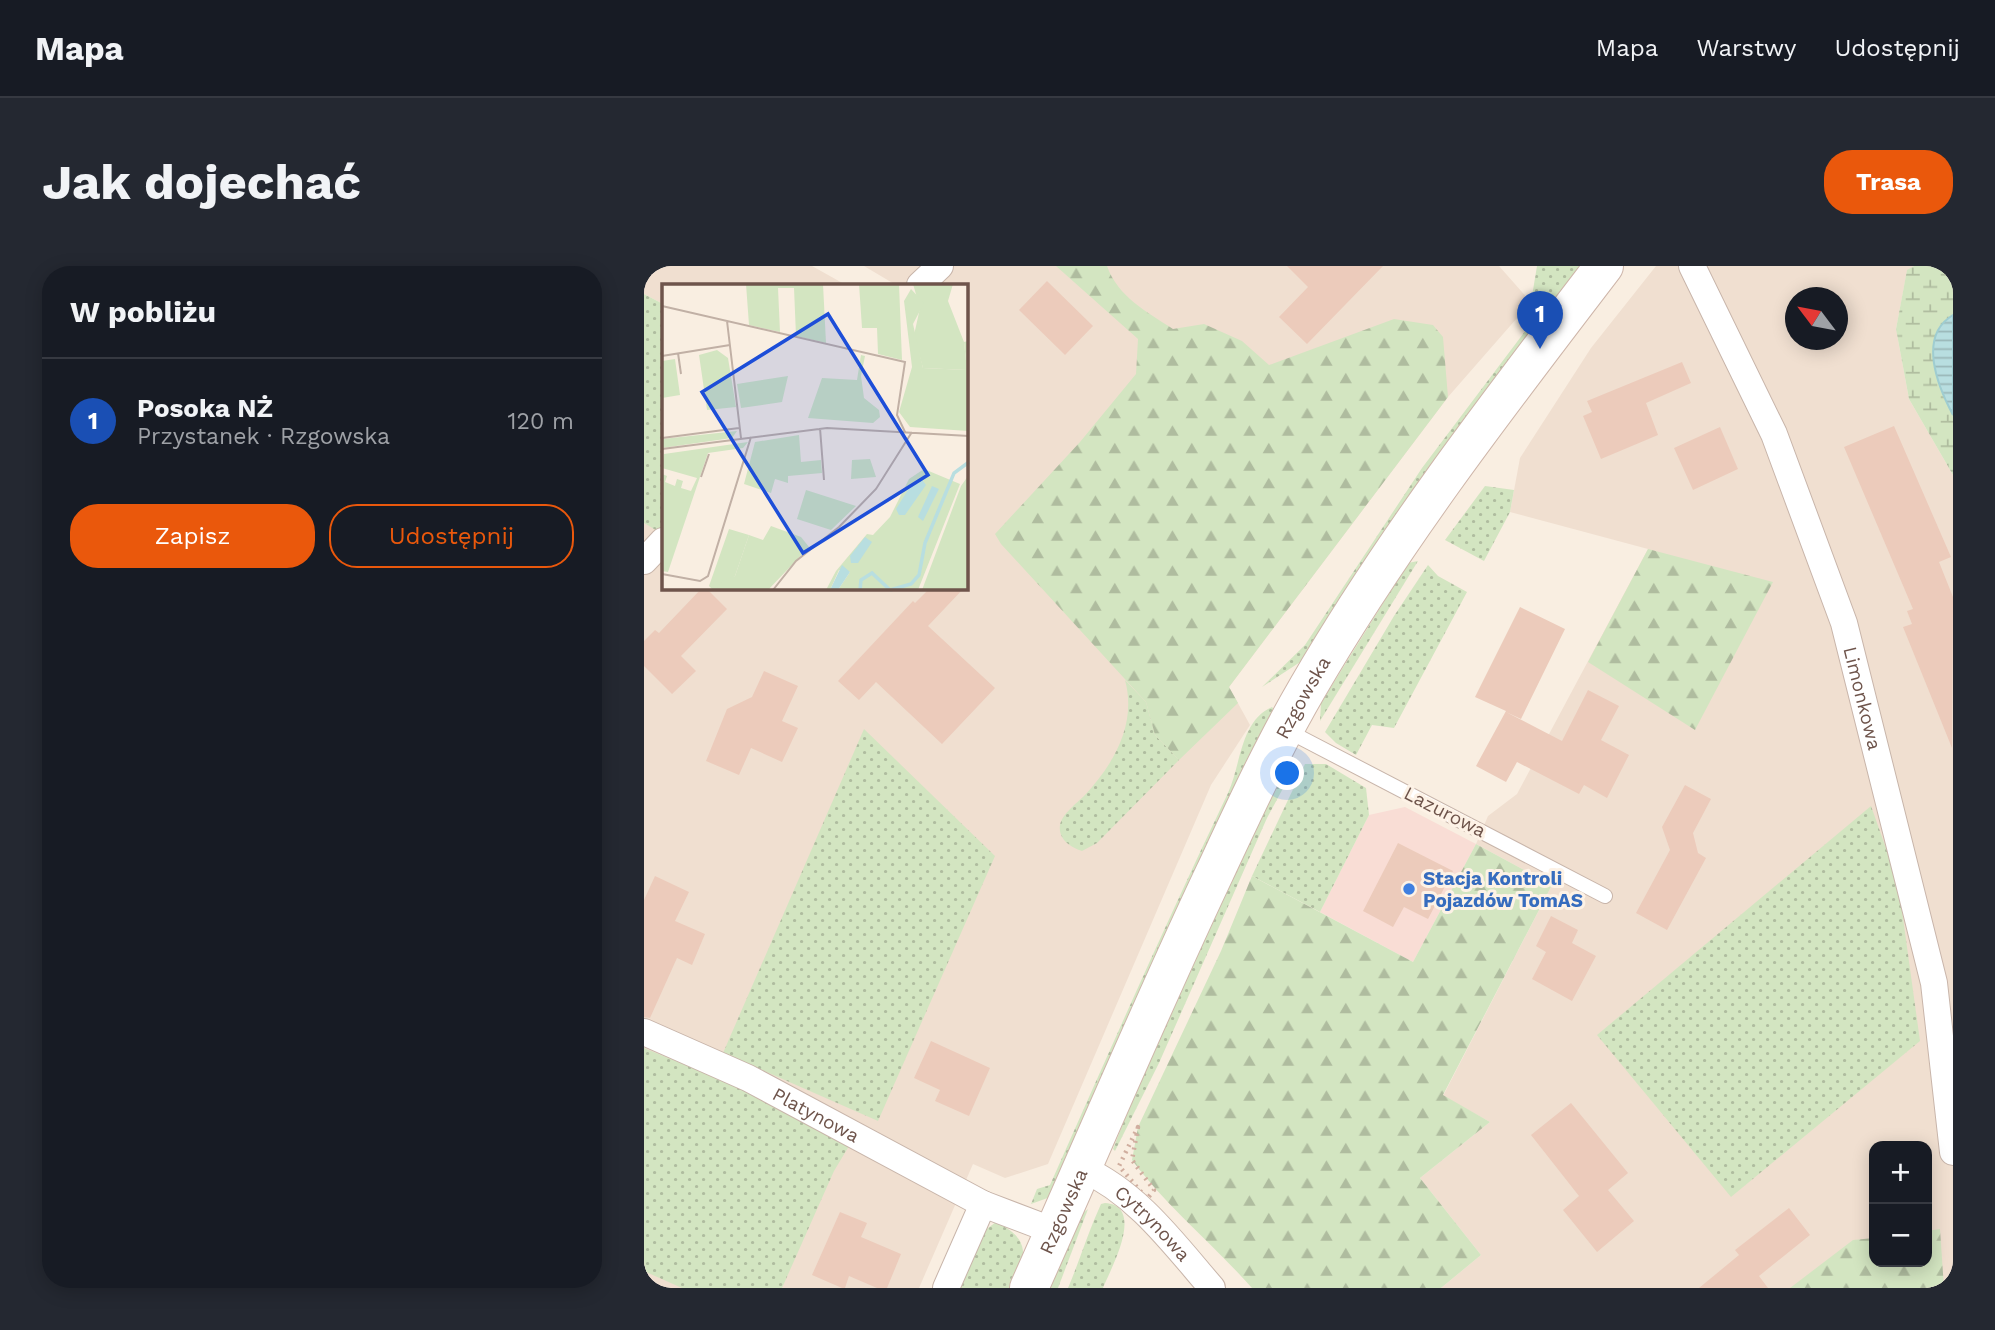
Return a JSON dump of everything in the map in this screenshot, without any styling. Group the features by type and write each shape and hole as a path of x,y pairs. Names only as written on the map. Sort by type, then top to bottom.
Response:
{"street":[{"path":"921,284 940,266"},
{"name":"Rzgowska","path":"1029,1288 1055,1231 1095,1175 1171,965 1284,729 1352,613 1406,534 1540,349 1604,266"},
{"name":"Limonkowa","path":"1692,266 1774,434 1843,623 1934,983 1953,1152"},
{"path":"644,561 662,542"},
{"name":"Platynowa","path":"644,1032 748,1078 983,1204 1055,1231"},
{"name":"Cytrynowa","path":"1095,1175 1125,1193 1212,1288"},
{"path":"946,1288 983,1204"}],"lane":[{"name":"Lazurowa","path":"1284,729 1605,895"}],"path":[{"path":"1095,1175 1134,1122"},
{"path":"1138,1127 1132,1160 1154,1190 1147,1199 1119,1166 1138,1127"}],"shaded area":[{"path":"644,266 812,266 844,284 662,284 662,303 644,294"},
{"path":"864,266 1499,266 1531,302 1448,397 1229,687 1250,725 1211,785 1048,1164 1005,1178 973,1164 919,1288 644,1288 644,523 659,531 662,529 662,590 968,590 968,284 894,284"},
{"path":"1656,266 1914,266 1907,271 1896,329 1909,399 1953,475 1953,1288 1441,1288 1481,1255 1420,1178 1490,1122 1443,1096 1552,885 1476,844 1488,816 1517,794 1648,549 1510,512 1520,458 1591,348"},
{"path":"1405,807 1476,844 1413,962 1320,912 1369,815"}],"green space":[{"path":"1056,266 1107,266 1118,287 1126,295 1173,329 1204,324 1242,341 1269,365 1394,319 1433,325 1443,337 1448,397 1229,687 1238,703 1179,760 1155,735 1146,702 1001,544 995,534 1080,442 1136,374 1138,339"},
{"path":"1537,266 1585,266 1314,653 1262,687 1305,645 1422,468 1541,310 1531,302"},
{"path":"1914,266 1953,266 1953,315 1947,319 1936,374 1953,415 1953,475 1909,399 1896,329 1907,270"},
{"path":"644,294 662,303 662,529 659,532 644,523"},
{"path":"1485,486 1514,490 1510,512 1484,561 1445,540"},
{"path":"1648,549 1773,582 1695,730 1588,662"},
{"path":"1418,561 1320,721 1321,703 1408,563"},
{"path":"1428,565 1438,576 1467,592 1394,728 1372,725 1356,755 1336,743 1325,732 1394,616"},
{"path":"1125,680 1146,702 1155,735 1179,760 1097,843 1082,851 1066,842 1060,830 1061,821 1105,771 1120,742 1128,712"},
{"path":"1272,707 1276,712 1053,1196 1031,1204 1037,1189 1050,1185 1228,793 1247,733 1253,722"},
{"path":"864,729 995,856 878,1121 723,1053"},
{"path":"1305,764 1326,764 1366,788 1369,815 1320,912 1252,876"},
{"path":"1295,766 1267,818 1159,1063 1115,1151 1113,1149 1147,1062 1281,773"},
{"path":"1871,806 1898,882 1920,1041 1731,1197 1597,1035"},
{"path":"1476,844 1552,885 1443,1095 1490,1122 1420,1178 1481,1255 1441,1288 1252,1288 1160,1194 1132,1160 1138,1127 1221,951 1252,876 1413,962"},
{"path":"644,1048 739,1087 852,1141 834,1171 782,1288 682,1288 644,1271"},
{"path":"1101,1204 1117,1207 1123,1215 1124,1226 1118,1253 1103,1288 1068,1288 1096,1214"},
{"path":"1088,1209 1058,1288 1047,1288 1081,1215"},
{"path":"996,1222 1015,1235 1023,1249 1022,1267 1015,1288 951,1288 984,1231"},
{"path":"1940,1229 1944,1288 1790,1288 1853,1240 1869,1238 1869,1267 1932,1267 1932,1230"}],"water":[{"path":"1953,315 1953,415 1937,377 1933,348 1942,324"}],"building":[{"path":"1287,266 1383,266 1307,344 1279,317 1308,287"},
{"path":"1047,281 1093,326 1065,355 1019,310"},
{"path":"1682,362 1691,383 1646,403 1658,435 1601,459 1583,416 1592,412 1587,401"},
{"path":"1894,426 1951,557 1939,562 1953,597 1952,748 1903,627 1912,624 1907,611 1913,609 1844,447"},
{"path":"1720,427 1738,469 1693,490 1674,448"},
{"path":"700,590 708,590 727,609 681,656 696,671 672,694 644,666 644,641 655,630 659,633"},
{"path":"928,590 962,590 928,626 995,688 942,744 876,682 859,700 838,681 913,601 915,603"},
{"path":"1520,607 1565,629 1521,719 1506,712 1562,741 1588,690 1619,706 1601,740 1629,755 1607,798 1584,785 1579,794 1517,762 1506,782 1476,766 1506,711 1475,697"},
{"path":"764,671 798,686 782,721 798,728 782,762 751,748 739,775 706,761 727,709 752,697"},
{"path":"1685,785 1711,799 1693,833 1698,853 1706,858 1667,930 1636,913 1670,850 1662,827"},
{"name":"Stacja Kontroli Pojazdów TomAS","path":"1398,843 1453,871 1428,919 1404,907 1393,927 1363,911"},
{"path":"655,876 689,892 675,921 705,934 692,965 677,958 650,1018 644,1017 644,900"},
{"path":"1551,916 1578,930 1572,943 1596,956 1572,1001 1532,979 1546,952 1536,946"},
{"path":"931,1041 990,1068 969,1116 935,1101 940,1090 914,1078"},
{"path":"1571,1103 1628,1173 1608,1190 1634,1221 1597,1252 1563,1210 1579,1196 1531,1135"},
{"path":"1789,1208 1810,1235 1759,1276 1768,1288 1699,1288 1739,1255 1735,1250"},
{"path":"840,1212 867,1223 861,1237 901,1254 887,1288 877,1288 849,1276 845,1288 842,1288 812,1275"}],"place":[{"name":"Posoka NŻ","path":"1540,349"},
{"name":"Stacja Kontroli Pojazdów TomAS","path":"1409,889"}]}
